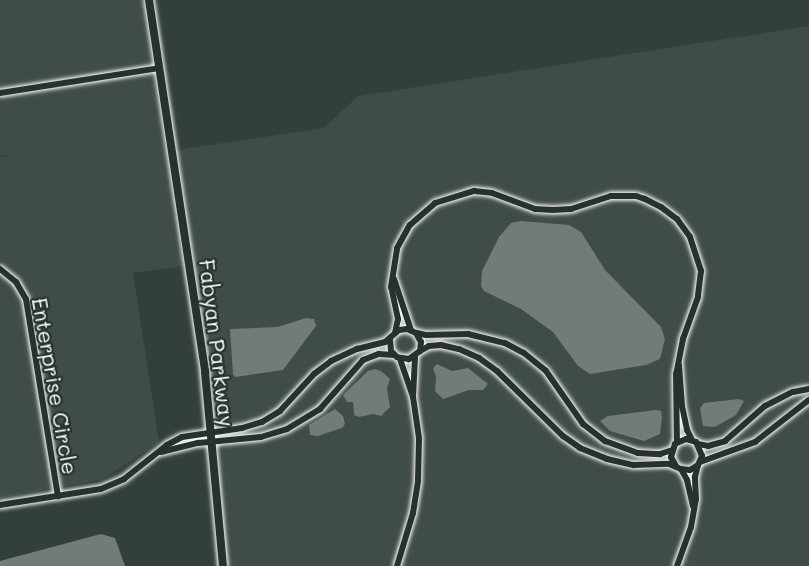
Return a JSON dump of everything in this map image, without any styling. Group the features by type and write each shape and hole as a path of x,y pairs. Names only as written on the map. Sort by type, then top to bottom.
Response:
{"main road":[{"name":"Fabyan Parkway","path":"149,0 200,337 223,566"}],"street":[{"path":"0,93 159,68"},
{"path":"395,333 398,320 391,287 394,278 395,255 400,240 423,212 442,200 474,191 492,193 525,206 553,210 571,209 603,197 636,196 661,207 677,219 695,248 700,283 699,297 683,339 675,385 679,429 677,442 672,450 672,460 687,480 693,506"},
{"name":"Enterprise Circle","path":"0,269 16,282 26,299 58,496 0,505"},
{"path":"394,278 413,331 421,342 420,351"},
{"path":"211,437 262,422 280,411 314,374 331,361 351,351 390,339 403,329 426,335 468,334 505,343 540,366 583,424 605,441 625,450 645,454 660,454 672,450"},
{"path":"390,339 390,347 397,357 413,397"},
{"path":"397,566 413,513 418,480 419,438 413,397 415,357 429,346 441,345 459,349 479,358 497,371 563,436 593,454 627,464 690,470 699,464 754,442 809,400"},
{"path":"58,496 100,489 117,482 167,445 182,437 261,437 295,425 320,409 363,360 379,354 415,357"},
{"path":"677,566 689,537 696,499 695,477 702,452 687,430 682,406 679,365"},
{"path":"677,442 695,442 708,446 725,441 765,406 792,392 809,389"}],"shaded area":[{"path":"0,0 143,0 183,266 133,273 159,442 103,479 0,498 0,157 14,154 0,156"},
{"path":"809,26 809,566 227,566 211,380 177,150 324,128 358,96"},
{"path":"521,221 569,225 581,232 605,270 661,327 665,339 660,359 646,365 590,374 578,366 553,332 521,309 484,291 481,286 482,271 499,237 511,223"},
{"path":"306,318 314,319 316,326 283,370 235,377 230,329 278,327"},
{"path":"437,364 452,371 468,368 488,384 483,390 469,390 443,399 435,391 436,377 433,368"},
{"path":"375,369 390,379 387,388 390,407 381,416 373,414 359,417 354,415 353,402 347,402 343,395 368,371"},
{"path":"739,399 744,401 736,415 715,427 703,426 700,408 704,403"},
{"path":"335,409 343,416 345,424 342,428 318,436 310,435 309,425"},
{"path":"661,411 662,417 660,434 644,441 610,431 600,421 608,416"},
{"path":"101,534 115,538 125,566 0,566 0,561"}]}
